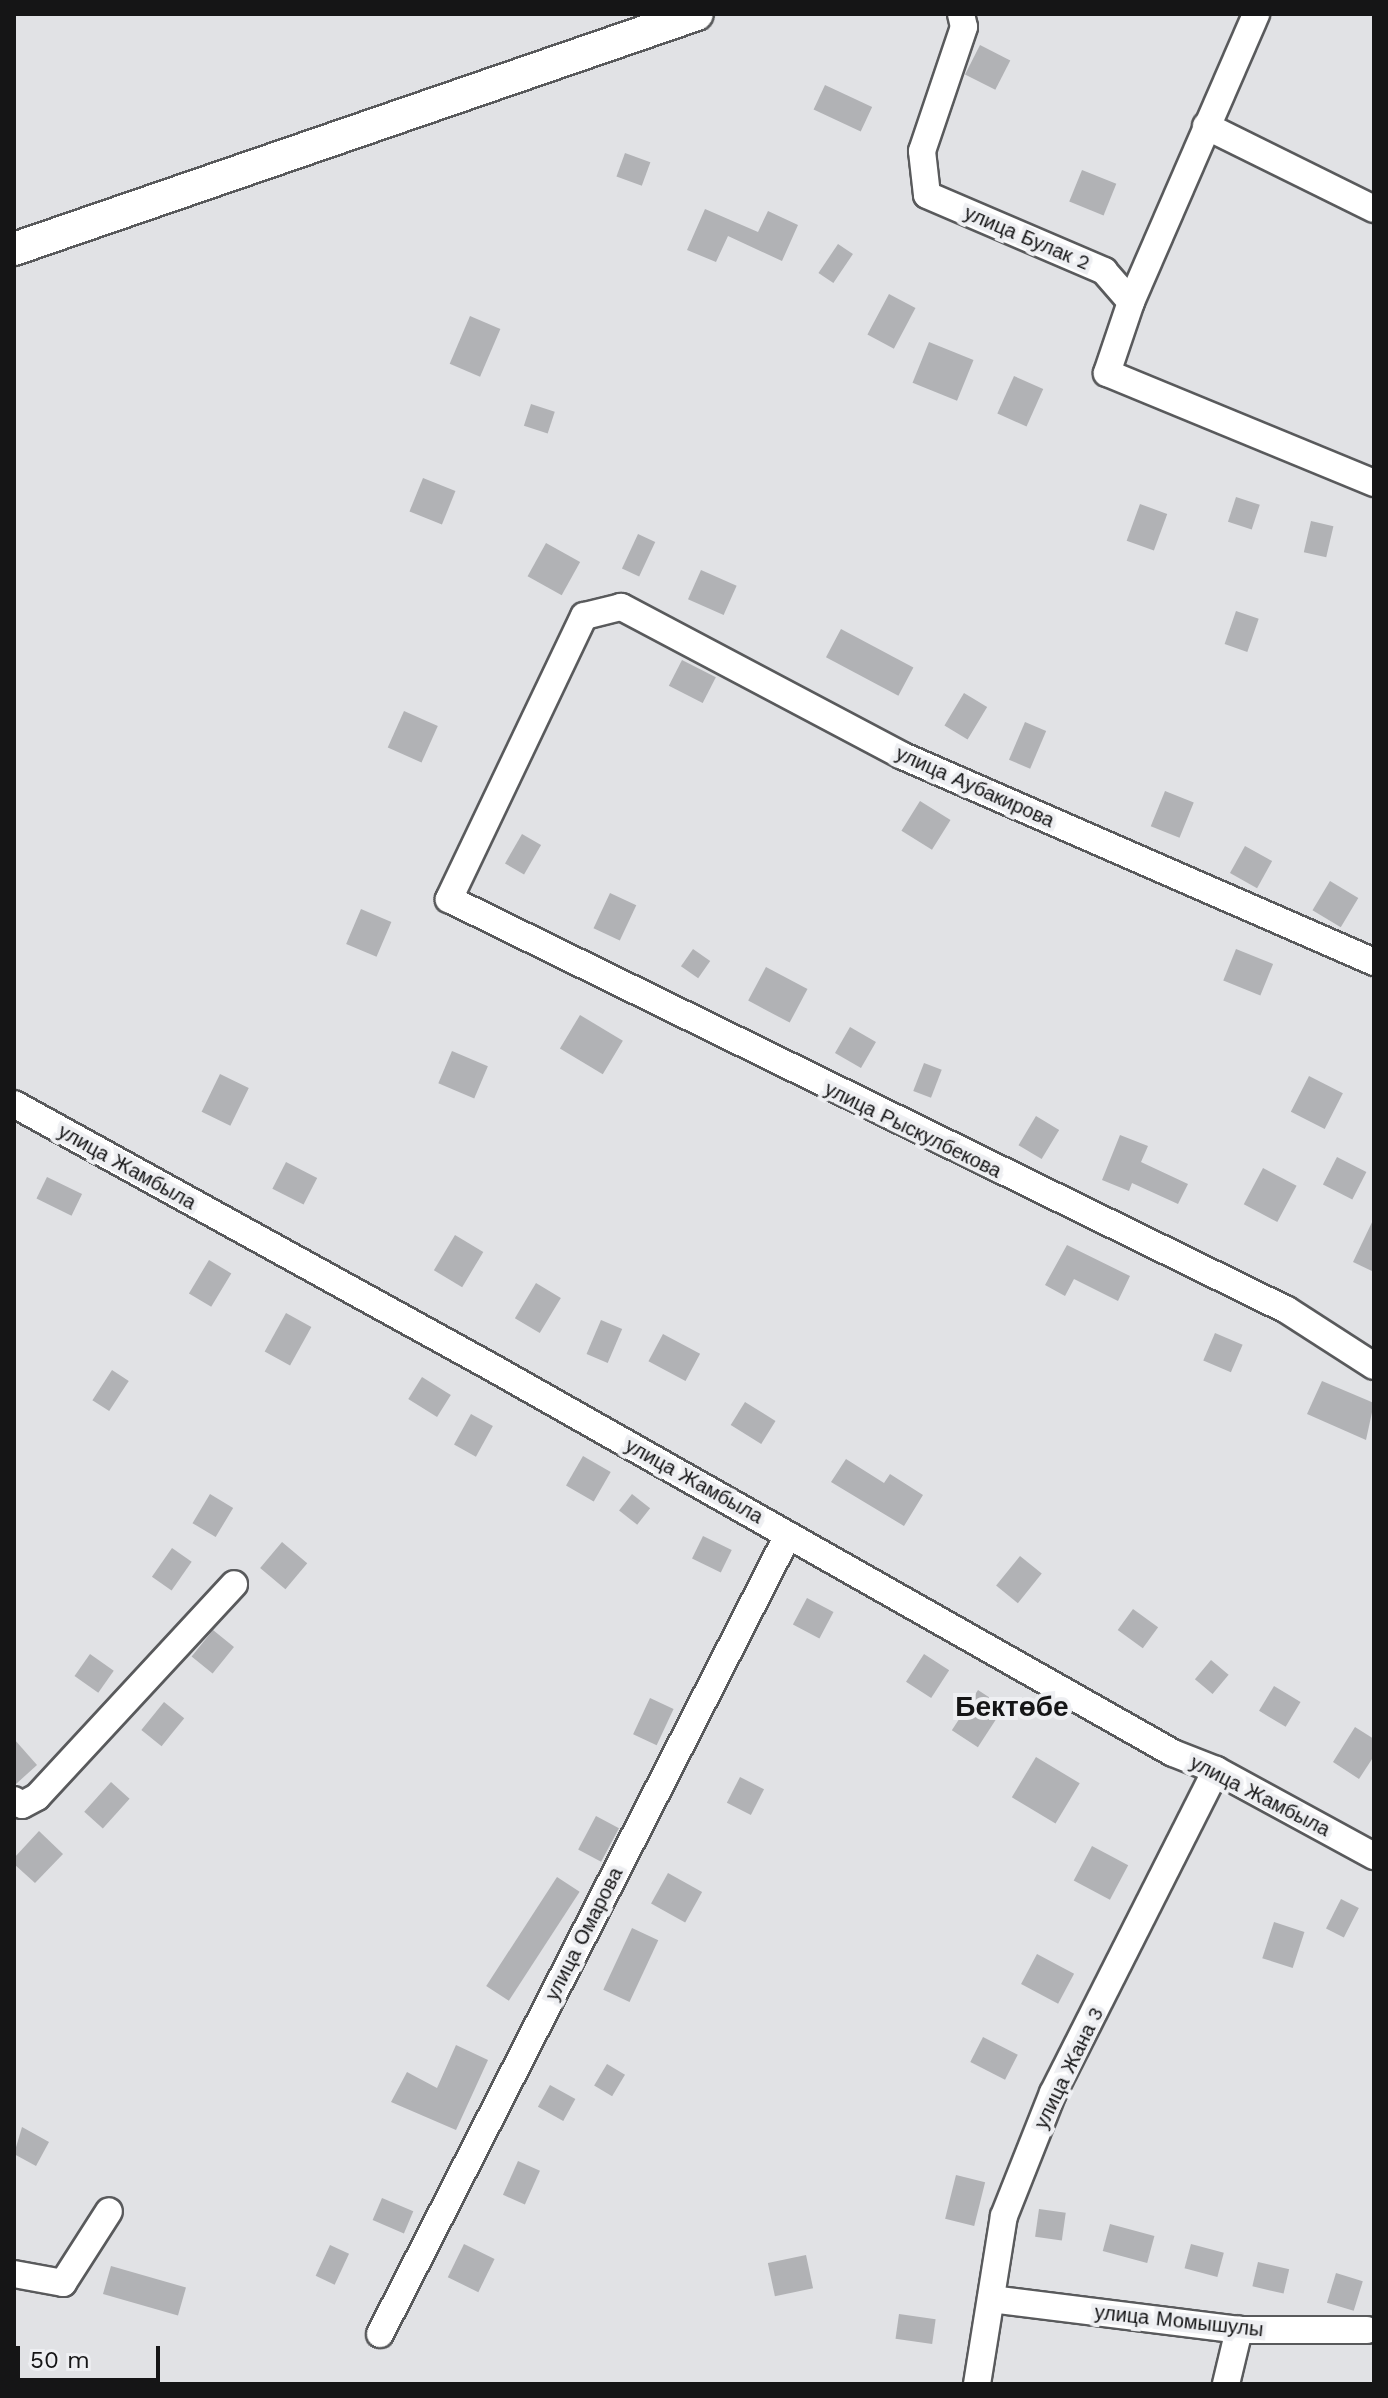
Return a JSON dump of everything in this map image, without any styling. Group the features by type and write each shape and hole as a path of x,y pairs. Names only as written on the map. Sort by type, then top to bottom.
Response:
{"main road":[{"path":"14,249 697,14"}],"street":[{"name":"улица Булак 2","path":"961,14 964,27 922,151 927,195 1104,271 1131,302"},
{"path":"1256,14 1131,302 1107,373 1374,483"},
{"path":"1206,126 1374,209"},
{"name":"улица Аубакирова","path":"449,899 584,616 621,607 903,756 1374,962"},
{"name":"улица Рыскулбекова","path":"449,899 1287,1310 1374,1366"},
{"name":"улица Жамбыла","path":"18,1114 788,1535 1173,1753 1216,1770 1374,1856"},
{"name":"улица Омарова","path":"380,2334 788,1535"},
{"path":"14,1800 22,1805 37,1797 234,1584"},
{"name":"улица Жана 3","path":"977,2384 1004,2216 1053,2093 1216,1770"},
{"path":"14,2274 63,2283 109,2211"},
{"name":"улица Момышулы","path":"991,2299 1239,2330 1367,2330"},
{"path":"1226,2384 1239,2330"}],"building":[{"path":"980,45 1010,60 995,90 965,74"},
{"path":"825,85 872,107 861,131 814,109"},
{"path":"625,153 650,162 642,186 616,176"},
{"path":"1082,170 1116,184 1104,215 1069,202"},
{"path":"705,209 758,232 768,211 798,225 782,261 728,236 716,262 687,250"},
{"path":"838,244 853,254 833,283 818,273"},
{"path":"889,294 915,308 894,349 867,335"},
{"path":"470,316 500,329 480,377 450,364"},
{"path":"929,342 974,360 957,401 913,383"},
{"path":"1014,376 1043,389 1027,426 997,413"},
{"path":"531,404 555,412 548,434 524,426"},
{"path":"423,478 455,491 442,524 410,511"},
{"path":"1236,497 1260,505 1252,529 1228,522"},
{"path":"1140,504 1167,514 1154,551 1127,541"},
{"path":"1311,521 1333,526 1326,557 1304,552"},
{"path":"638,534 655,542 639,576 622,568"},
{"path":"546,543 580,562 562,595 528,576"},
{"path":"701,570 737,586 724,615 688,599"},
{"path":"1236,611 1259,619 1247,652 1225,644"},
{"path":"841,629 913,667 898,696 826,657"},
{"path":"682,660 716,677 703,703 669,686"},
{"path":"964,693 987,707 968,739 944,726"},
{"path":"404,711 438,726 422,763 388,748"},
{"path":"1025,722 1046,731 1030,769 1009,760"},
{"path":"1165,791 1194,803 1180,838 1151,826"},
{"path":"920,801 951,820 932,850 901,831"},
{"path":"522,834 541,845 524,874 505,863"},
{"path":"1245,846 1272,861 1257,888 1230,873"},
{"path":"1330,881 1358,898 1341,927 1312,910"},
{"path":"610,893 636,905 620,941 594,928"},
{"path":"361,909 391,922 377,957 346,944"},
{"path":"693,949 710,961 698,978 681,966"},
{"path":"1236,949 1273,964 1260,996 1223,981"},
{"path":"766,967 807,989 790,1023 748,1001"},
{"path":"580,1015 623,1041 603,1074 560,1048"},
{"path":"850,1027 876,1042 861,1068 835,1053"},
{"path":"452,1051 488,1066 474,1098 438,1083"},
{"path":"924,1063 942,1070 931,1098 913,1091"},
{"path":"220,1074 249,1088 230,1126 202,1112"},
{"path":"1309,1076 1343,1093 1325,1129 1291,1112"},
{"path":"1036,1116 1059,1130 1042,1159 1018,1145"},
{"path":"1120,1135 1148,1146 1141,1162 1188,1184 1178,1204 1132,1183 1129,1191 1102,1180"},
{"path":"1337,1157 1366,1172 1352,1200 1323,1185"},
{"path":"286,1162 317,1178 304,1205 272,1189"},
{"path":"1263,1168 1297,1186 1277,1222 1244,1204"},
{"path":"47,1177 82,1194 72,1216 36,1199"},
{"path":"1374,1218 1374,1272 1353,1262"},
{"path":"455,1235 483,1252 462,1287 434,1270"},
{"path":"1067,1245 1130,1276 1118,1301 1074,1279 1065,1296 1045,1285"},
{"path":"209,1260 231,1273 211,1307 189,1293"},
{"path":"536,1283 561,1298 540,1333 515,1318"},
{"path":"286,1313 311,1327 290,1366 265,1351"},
{"path":"601,1320 622,1329 608,1363 587,1354"},
{"path":"1215,1333 1243,1345 1231,1372 1203,1361"},
{"path":"663,1334 700,1354 686,1381 648,1361"},
{"path":"112,1370 129,1381 109,1411 92,1400"},
{"path":"422,1377 451,1395 437,1417 408,1399"},
{"path":"1322,1381 1374,1403 1366,1440 1307,1414"},
{"path":"745,1402 776,1421 761,1444 731,1425"},
{"path":"471,1414 493,1426 476,1457 454,1445"},
{"path":"583,1456 611,1472 594,1501 566,1485"},
{"path":"846,1459 884,1483 890,1474 923,1495 904,1526 831,1482"},
{"path":"210,1494 233,1508 216,1537 192,1523"},
{"path":"632,1494 650,1508 637,1525 619,1511"},
{"path":"703,1536 732,1550 721,1572 692,1558"},
{"path":"282,1542 307,1563 285,1589 260,1568"},
{"path":"172,1548 192,1562 172,1590 152,1577"},
{"path":"1020,1556 1042,1574 1018,1603 996,1586"},
{"path":"807,1598 833,1612 819,1639 793,1624"},
{"path":"1133,1609 1158,1627 1143,1648 1118,1630"},
{"path":"213,1630 234,1647 213,1673 192,1656"},
{"path":"90,1654 114,1671 98,1693 75,1676"},
{"path":"924,1654 949,1670 931,1698 906,1682"},
{"path":"1211,1660 1229,1675 1213,1694 1195,1679"},
{"path":"1274,1686 1301,1702 1286,1727 1259,1711"},
{"path":"978,1690 1004,1707 978,1747 952,1730"},
{"path":"650,1698 674,1709 657,1745 633,1734"},
{"path":"164,1702 184,1718 162,1746 141,1730"},
{"path":"1355,1727 1374,1739 1374,1756 1359,1779 1333,1762"},
{"path":"14,1739 37,1765 16,1784 14,1784"},
{"path":"1036,1757 1080,1783 1056,1824 1012,1797"},
{"path":"740,1777 764,1789 751,1815 727,1803"},
{"path":"111,1782 130,1799 103,1828 84,1812"},
{"path":"596,1816 619,1828 601,1862 578,1850"},
{"path":"39,1831 63,1854 35,1883 14,1864 14,1858"},
{"path":"1092,1846 1128,1865 1110,1900 1074,1880"},
{"path":"668,1873 702,1892 685,1923 651,1904"},
{"path":"557,1877 580,1892 509,2001 486,1986"},
{"path":"1341,1899 1359,1908 1344,1937 1326,1928"},
{"path":"1274,1922 1304,1932 1293,1968 1262,1958"},
{"path":"632,1928 658,1940 630,2002 603,1990"},
{"path":"1037,1954 1074,1974 1058,2004 1021,1984"},
{"path":"983,2037 1018,2055 1005,2080 970,2062"},
{"path":"456,2045 488,2060 456,2130 391,2102 407,2072 437,2088"},
{"path":"607,2064 625,2075 612,2096 594,2085"},
{"path":"550,2085 575,2099 563,2121 538,2107"},
{"path":"22,2127 49,2142 36,2166 14,2154"},
{"path":"518,2161 540,2171 525,2205 503,2195"},
{"path":"956,2175 985,2182 974,2226 945,2219"},
{"path":"382,2198 413,2211 404,2233 373,2220"},
{"path":"1039,2209 1066,2213 1062,2240 1035,2237"},
{"path":"1110,2224 1154,2236 1147,2263 1103,2251"},
{"path":"464,2244 495,2259 478,2292 448,2277"},
{"path":"1191,2244 1224,2253 1217,2277 1185,2268"},
{"path":"330,2245 349,2254 335,2285 316,2276"},
{"path":"806,2255 813,2288 775,2296 768,2263"},
{"path":"1258,2262 1289,2269 1284,2294 1252,2286"},
{"path":"111,2266 186,2287 178,2315 103,2294"},
{"path":"1336,2273 1363,2281 1354,2311 1327,2303"},
{"path":"899,2314 936,2319 932,2344 896,2339"}],"district":[{"name":"Бектөбе","path":"1012,1707"}]}
